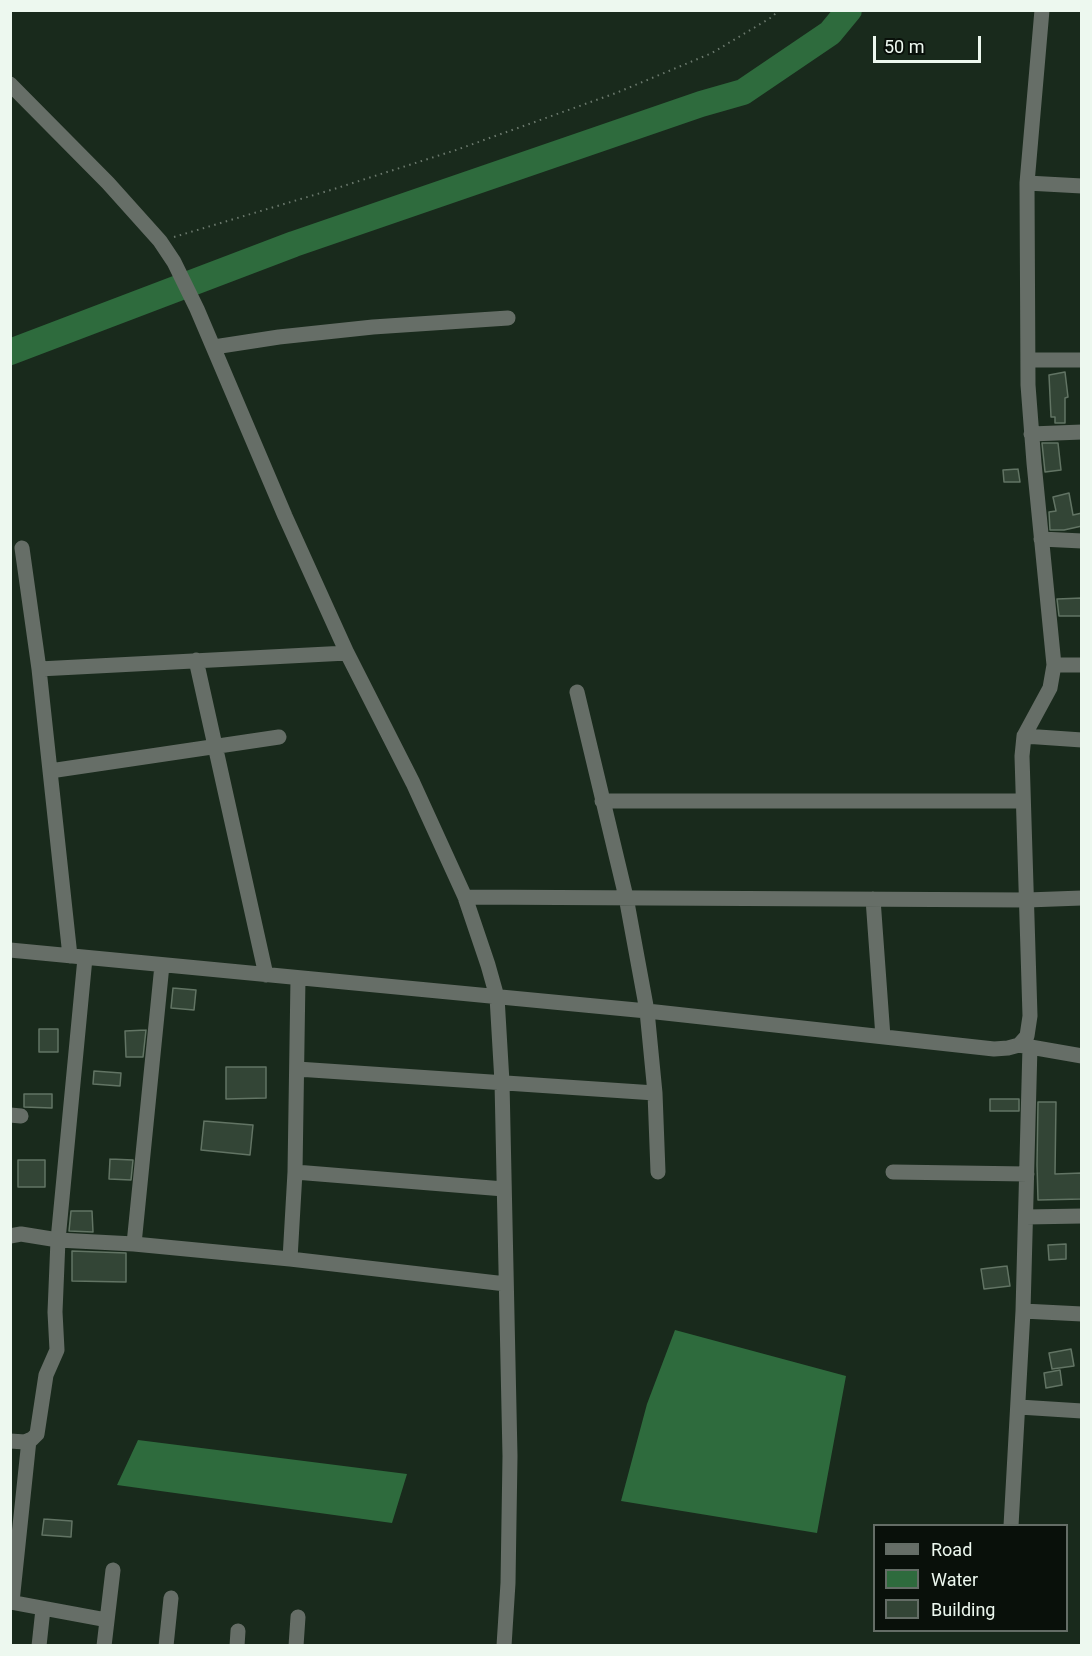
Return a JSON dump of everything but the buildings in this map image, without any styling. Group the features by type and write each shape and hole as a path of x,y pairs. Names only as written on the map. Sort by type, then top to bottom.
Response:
{"street":[{"path":"1011,1524 1026,1217 1024,1045 1030,1028 1022,756 1024,736 1050,688 1054,665 1032,434 1028,360 1028,183 1042,10"},
{"path":"10,84 108,183 160,241 174,262 197,309 347,654 413,783 465,897 488,965 497,997 502,1082 510,1456 508,1583 504,1646"},
{"path":"1028,183 1082,186"},
{"path":"213,347 373,327 508,318"},
{"path":"1028,360 1082,360"},
{"path":"1032,434 1082,432"},
{"path":"1041,539 1082,541"},
{"path":"10,1441 18,1443 29,1440 37,1434 46,1375 57,1350 58,1240 77,957 50,771 22,548"},
{"path":"39,669 347,654"},
{"path":"196,660 266,975"},
{"path":"1054,665 1082,665"},
{"path":"577,692 626,897 647,1011 655,1093 658,1172"},
{"path":"1024,736 1082,740"},
{"path":"50,771 279,737"},
{"path":"602,801 1023,801"},
{"path":"465,897 1027,900 1082,898"},
{"path":"873,899 883,1037"},
{"path":"10,950 647,1011 994,1049 1024,1045 1082,1056"},
{"path":"134,1244 162,965"},
{"path":"290,1259 295,1172 298,978"},
{"path":"297,1069 655,1093"},
{"path":"295,1172 504,1189"},
{"path":"893,1172 1027,1174"},
{"path":"1026,1217 1082,1216"},
{"path":"10,1236 134,1244 290,1259 506,1284"},
{"path":"1023,1311 1082,1314"},
{"path":"1018,1407 1082,1411"},
{"path":"29,1440 11,1602 107,1620"},
{"path":"104,1646 113,1570"},
{"path":"166,1646 171,1598"},
{"path":"39,1646 43,1609"},
{"path":"296,1646 298,1617"}],"path":[{"path":"160,241 456,150 616,93 712,53 772,17 779,10"}],"water":[{"path":"675,1330 846,1376 817,1533 621,1501 647,1404"},
{"path":"138,1440 407,1474 392,1523 117,1485"}],"waterway":[{"path":"10,352 294,244 701,104 743,92 830,33 849,10"}]}
